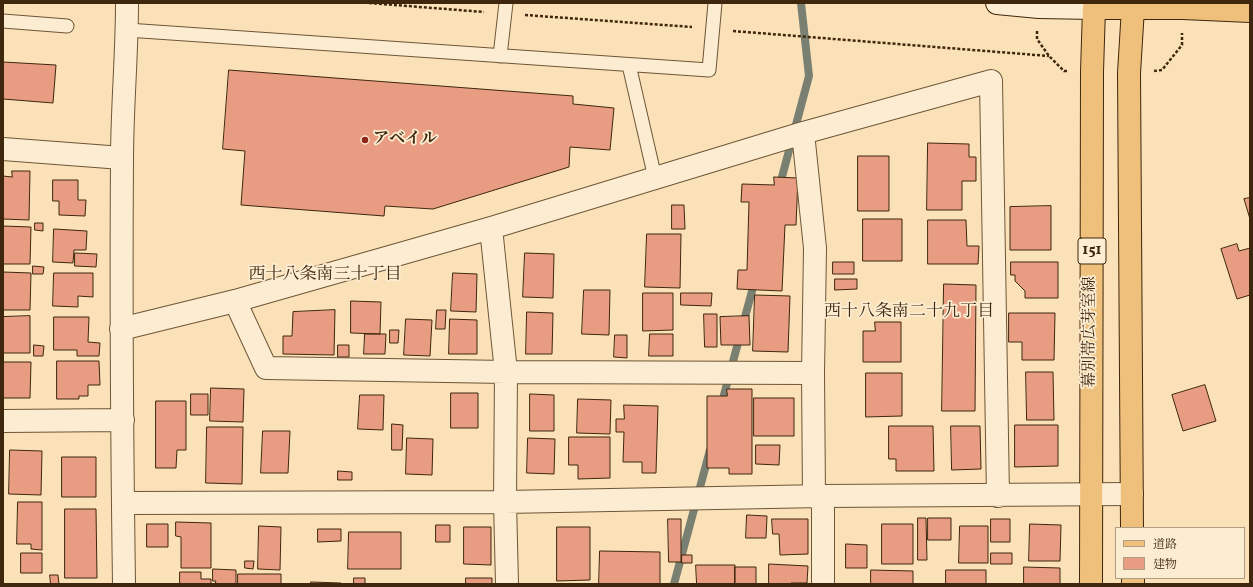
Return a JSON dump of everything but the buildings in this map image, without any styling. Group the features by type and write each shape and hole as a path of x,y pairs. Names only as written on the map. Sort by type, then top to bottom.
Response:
{"main road":[{"path":"1095,5 1250,11"},
{"name":"幕別帯広芽室線","path":"1091,584 1092,72 1095,5"},
{"path":"1132,6 1129,73 1132,527"}],"street":[{"path":"124,584 121,329 122,158 127,3"},
{"path":"996,3 1039,7 1095,5"},
{"path":"121,329 235,301 491,228 803,133 991,81 998,496"},
{"path":"803,133 815,248 813,373 823,584"},
{"path":"3,149 122,158"},
{"path":"491,228 506,372 505,502 507,584"},
{"path":"235,301 266,368 506,372 813,373"},
{"path":"3,421 123,420"},
{"path":"123,503 505,502 1132,494"}],"lane":[{"path":"500,56 506,3"},
{"path":"127,30 709,70 715,3"},
{"path":"3,21 66,26"},
{"path":"629,65 656,178"}],"waterway":[{"path":"779,188 809,76 801,3"},
{"path":"721,406 755,280"},
{"path":"674,584 710,450"}],"place":[{"name":"アベイル","path":"365,140"}],"district":[{"name":"西十八条南三十丁目","path":"325,276"},
{"name":"西十八条南二十九丁目","path":"909,313"}]}
